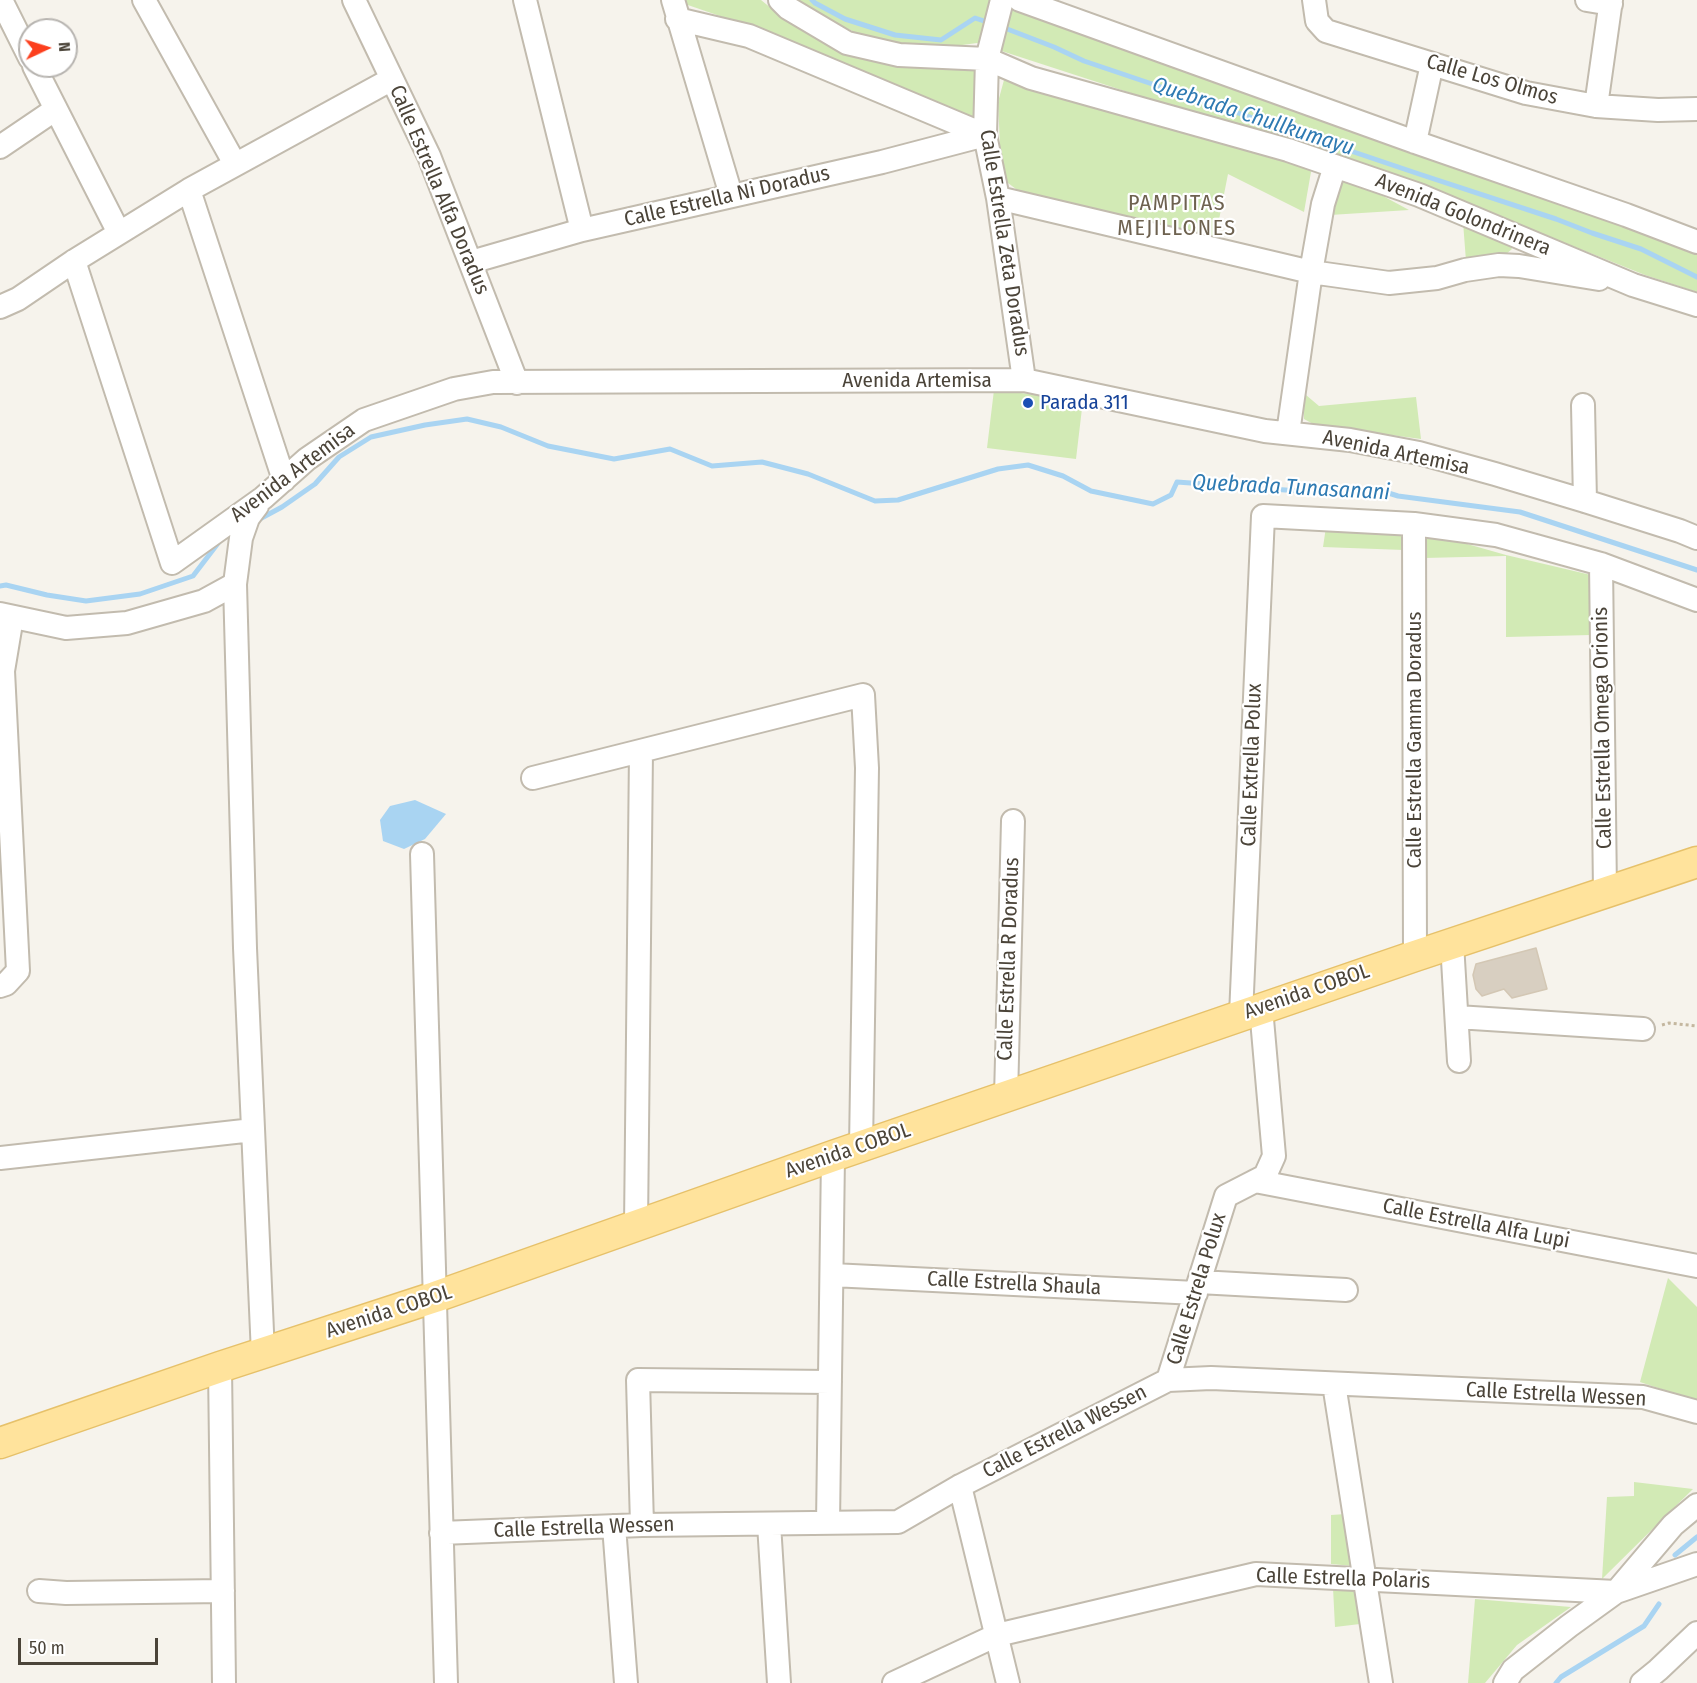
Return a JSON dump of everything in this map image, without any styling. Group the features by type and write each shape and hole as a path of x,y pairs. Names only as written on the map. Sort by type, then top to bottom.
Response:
{"main road":[{"name":"Avenida COBOL","path":"0,1443 220,1367 435,1297 847,1151 1452,943 1697,862"}],"street":[{"path":"1,0 18,34"},
{"path":"144,0 235,164"},
{"name":"Calle Estrella Alfa Doradus","path":"354,0 429,156 517,383"},
{"path":"525,0 582,230"},
{"name":"Avenida Golondrinera","path":"780,0 788,8 847,43 899,55 987,59 1031,78 1288,150 1429,199 1633,285"},
{"path":"1020,0 1697,242"},
{"name":"Calle Los Olmos","path":"1314,0 1317,21 1326,31 1526,93 1596,106 1697,110"},
{"path":"1587,0 1611,2 1596,106"},
{"path":"675,9 749,36 985,135"},
{"path":"675,9 731,195"},
{"name":"Calle Estrella Zeta Doradus","path":"998,17 987,59 985,135 998,198 1024,380"},
{"path":"1415,142 1432,64"},
{"path":"40,78 119,233"},
{"path":"0,308 18,299 74,261 189,190 392,79"},
{"path":"0,147 56,109"},
{"name":"Calle Estrella Ni Doradus","path":"471,262 582,230 882,162 985,135"},
{"path":"1288,433 1311,272 1323,204 1335,166"},
{"path":"189,190 284,480"},
{"path":"998,198 1311,272 1389,283 1437,278 1465,270 1499,265 1519,266 1633,285 1697,305"},
{"name":"Avenida Artemisa","path":"74,261 171,563 263,498 315,454 364,420 454,390 493,382 1024,380 1265,431 1350,440 1419,453 1585,501 1697,538"},
{"path":"1583,405 1585,501"},
{"path":"263,498 248,518 241,538 235,584 244,948 263,1354"},
{"name":"Calle Extrella Polux","path":"1251,1012 1263,516 1414,524"},
{"path":"1414,524 1496,535 1601,564 1697,600"},
{"name":"Calle Estrella Gamma Doradus","path":"1414,524 1415,956"},
{"name":"Calle Estrella Omega Orionis","path":"1601,564 1605,892"},
{"path":"0,986 6,984 18,971 6,848 3,671 6,616 66,628 127,623 204,601 235,584"},
{"path":"533,778 863,695 867,768 847,1151 832,1275 828,1523"},
{"path":"636,1226 641,751"},
{"name":"Calle Estrella R Doradus","path":"1006,1097 1013,821"},
{"path":"422,854 446,1683"},
{"path":"1452,943 1459,1061"},
{"name":"Calle Estrela Polux","path":"1168,1380 1226,1196 1265,1176 1274,1156 1251,1012"},
{"path":"1457,1017 1643,1029"},
{"path":"0,1158 254,1130"},
{"name":"Calle Estrella Alfa Lupi","path":"1256,1181 1697,1266"},
{"name":"Calle Estrella Shaula","path":"832,1275 1197,1288 1346,1290"},
{"path":"220,1367 224,1683"},
{"name":"Calle Estrella Wessen","path":"441,1533 642,1525 898,1522 960,1486 1168,1380 1211,1378 1643,1396 1697,1412"},
{"path":"642,1525 638,1380 830,1382"},
{"path":"1334,1384 1381,1683"},
{"path":"960,1486 1008,1683"},
{"path":"1505,1683 1513,1670 1616,1592 1673,1525 1697,1505"},
{"path":"770,1524 779,1683"},
{"path":"614,1526 626,1683"},
{"name":"Calle Estrella Polaris","path":"894,1683 997,1635 1256,1574 1616,1592 1697,1564"},
{"path":"39,1591 66,1593 223,1591"},
{"path":"1656,1679 1697,1634"}],"path":[{"path":"1643,1029 1669,1023 1697,1026"}],"green space":[{"path":"682,0 761,0 782,17 978,70 974,120 787,39 682,3"},
{"path":"799,0 995,0 1697,251 1697,292 1645,275 1415,183 977,43 933,49 868,39 819,14"},
{"path":"1004,80 1100,104 1308,165 1311,172 1304,212 1228,174 1215,240 1024,195 1008,183 1001,167 998,102"},
{"path":"1341,178 1383,196 1409,210 1330,215"},
{"path":"1463,222 1507,241 1512,249 1505,255 1466,261"},
{"path":"994,390 1083,400 1076,459 987,448"},
{"path":"1306,395 1319,406 1416,397 1421,439 1315,425 1304,419"},
{"path":"1326,527 1405,535 1404,550 1323,547"},
{"path":"1425,532 1506,555 1591,575 1591,635 1506,637 1506,556 1424,558"},
{"path":"1668,1278 1697,1307 1697,1401 1640,1382"},
{"path":"1634,1482 1693,1489 1602,1579 1607,1497 1634,1496"},
{"path":"1346,1514 1353,1566 1331,1564 1331,1515"},
{"path":"1333,1588 1355,1589 1360,1624 1335,1627"},
{"path":"1475,1599 1571,1607 1517,1645 1485,1683 1468,1683"}],"water":[{"path":"415,800 446,814 425,839 404,849 383,841 380,820 390,806"}],"building":[{"path":"1536,948 1547,989 1512,998 1504,989 1482,996 1476,989 1473,975 1476,964"}],"waterway":[{"name":"Quebrada Chullkumayu","path":"812,0 845,19 895,35 941,40 975,18 990,23"},
{"name":"Quebrada Chullkumayu","path":"1002,27 1084,61 1641,249 1697,277"},
{"name":"Quebrada Tunasanani","path":"256,521 282,507 315,484 339,457 371,437 425,425 467,419 501,427 548,446 614,459 670,449 712,466 762,462 808,474 875,501 898,500 998,469 1028,465 1063,476 1091,491 1153,504 1171,495 1177,482 1326,493 1382,491 1398,496 1520,512 1697,570"},
{"name":"Quebrada Tunasanani","path":"0,586 6,585 86,601 140,594 193,576 219,542"},
{"path":"1675,1555 1697,1537"},
{"path":"1556,1683 1561,1677 1644,1626 1659,1604"}],"place":[{"name":"Parada 311","path":"1028,403"}],"district":[{"name":"PAMPITAS MEJILLONES","path":"1177,216"}]}
